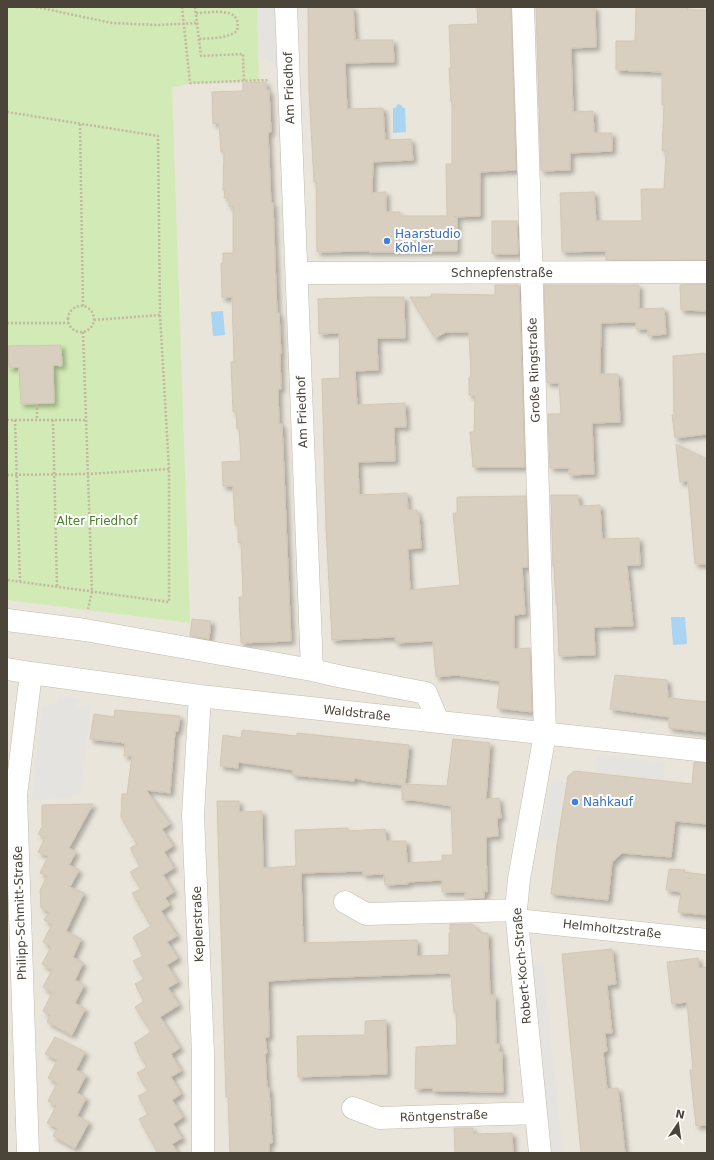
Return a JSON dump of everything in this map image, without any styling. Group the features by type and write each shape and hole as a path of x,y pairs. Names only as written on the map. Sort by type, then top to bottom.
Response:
{"street":[{"name":"Am Friedhof","path":"286,7 312,670"},
{"name":"Große Ringstraße","path":"522,7 532,273 545,734"},
{"name":"Schnepfenstraße","path":"297,272 707,272"},
{"path":"7,620 85,630 312,670 426,693 438,721"},
{"name":"Waldstraße","path":"7,669 200,696 707,751"},
{"name":"Philipp-Schmitt-Straße","path":"28,1153 16,796 31,673"},
{"name":"Keplerstraße","path":"200,696 193,814 203,1053 204,1153"},
{"name":"Robert-Koch-Straße","path":"540,1153 516,915 519,878 545,734"},
{"name":"Helmholtzstraße","path":"345,902 366,914 516,915 707,940"},
{"name":"Röntgenstraße","path":"354,1108 379,1118 536,1113"}],"path":[{"path":"36,7 112,23 158,25 184,25 197,23"},
{"path":"182,7 190,83 289,80"},
{"path":"195,7 201,56 243,54 244,81"},
{"path":"196,13 230,13 236,17 238,23 237,31 231,35 225,37 199,39"},
{"path":"7,112 158,136 160,315 169,469 169,602 7,580"},
{"path":"80,124 83,307"},
{"path":"78,307 83,307 90,309 94,315 94,320 94,323 90,329 79,332 73,329 69,323 69,316 72,310 78,307"},
{"path":"94,320 160,315"},
{"path":"7,323 69,323"},
{"path":"83,332 92,592 85,630"},
{"path":"37,404 37,420"},
{"path":"7,420 86,420"},
{"path":"15,420 20,582"},
{"path":"53,420 57,587"},
{"path":"7,475 88,474 169,469"}],"shaded area":[{"path":"7,7 707,7 707,1153 7,1153"},
{"path":"257,7 279,7 281,68 259,56"},
{"path":"59,696 77,698 76,708 91,704 81,793 63,799 32,800 42,707 58,702"},
{"path":"596,755 665,762 664,779 595,772"},
{"path":"552,779 566,782 555,842 540,839"},
{"path":"543,963 563,1153 547,1153 527,965"}],"green space":[{"name":"Alter Friedhof","path":"7,7 257,7 259,81 190,83 172,88 190,623 7,600"}],"water":[{"path":"398,104 405,108 406,132 393,133 393,108 395,108"},
{"path":"223,311 225,335 213,336 211,312"},
{"path":"671,617 685,617 687,644 673,645"}],"building":[{"path":"308,7 353,7 355,40 393,40 394,62 345,63 347,109 383,108 385,140 411,139 413,160 373,162 372,193 386,192 386,212 400,212 400,216 447,216 446,164 452,164 452,102 449,68 451,68 449,25 478,24 477,7 511,7 516,170 480,172 480,216 453,217 457,217 457,251 317,252 316,181 314,182 309,90"},
{"path":"536,7 595,7 596,47 571,48 573,112 593,111 594,133 612,133 612,151 570,153 570,170 541,171"},
{"path":"636,7 688,7 687,10 707,10 707,260 606,260 606,251 562,252 560,193 594,192 596,221 642,221 641,189 664,189 666,151 662,151 664,105 662,105 662,72 616,70 616,41 635,41"},
{"path":"266,82 266,90 269,90 271,132 268,132 271,203 273,203 277,313 279,313 281,354 281,389 278,389 279,424 282,424 291,641 241,643 239,597 243,597 241,542 238,543 238,525 235,525 233,486 223,486 222,462 241,461 239,428 237,429 236,412 233,412 231,362 234,361 232,297 222,298 221,263 223,263 223,253 233,253 233,207 229,207 229,198 224,198 224,152 221,152 219,123 213,124 212,92 243,91 243,83"},
{"path":"492,221 517,221 518,254 492,254"},
{"path":"707,284 707,311 681,310 680,285"},
{"path":"495,285 519,285 525,467 473,467 470,432 474,432 475,395 469,395 469,377 471,377 469,332 446,332 435,338 410,297 431,297 431,294 495,295"},
{"path":"544,285 639,285 639,309 664,308 666,334 648,336 648,329 636,329 636,322 601,323 600,374 618,374 620,422 592,423 594,474 569,475 569,468 550,468 548,414 561,414 559,383 547,383"},
{"path":"404,297 405,338 377,338 378,370 355,371 357,405 405,403 406,427 394,427 395,461 358,462 359,495 407,493 408,510 417,510 417,515 419,515 421,548 408,549 410,590 460,585 453,513 457,513 457,497 526,496 528,567 522,567 525,614 514,615 514,649 530,648 532,712 497,708 500,681 456,675 436,677 433,641 396,643 395,637 332,640 326,527 322,379 340,378 339,333 319,334 318,299"},
{"path":"61,345 62,366 53,365 54,403 21,404 19,367 9,368 8,346"},
{"path":"707,353 707,434 675,438 672,415 674,415 673,356"},
{"path":"676,444 707,459 707,564 695,564 688,481 680,482"},
{"path":"551,495 578,495 579,506 600,505 602,539 639,538 640,565 627,565 633,626 594,627 595,655 559,656 557,604 553,567"},
{"path":"192,619 211,621 209,639 190,636"},
{"path":"615,675 667,680 668,698 707,702 706,732 669,728 669,717 610,709"},
{"path":"115,710 180,716 178,731 175,731 170,793 146,790 170,824 162,829 173,846 164,852 174,868 163,875 174,892 165,898 170,905 161,911 177,936 167,942 178,958 167,965 178,982 168,988 179,1005 160,1017 180,1048 171,1054 181,1071 171,1077 181,1094 172,1100 183,1117 173,1124 182,1138 172,1144 178,1153 158,1153 139,1119 148,1114 138,1096 148,1091 137,1073 147,1067 134,1043 151,1032 135,1007 144,1001 135,984 144,979 133,961 143,956 133,937 151,926 132,893 141,889 130,872 140,866 130,848 137,844 121,817 122,794 127,794 132,756 124,756 125,743 90,739 94,714 114,717"},
{"path":"242,730 297,736 297,733 409,745 405,784 447,786 453,739 490,743 486,799 499,798 501,818 497,818 498,836 486,837 487,892 484,891 484,898 465,899 465,892 442,892 442,880 385,885 384,874 363,875 363,871 301,873 303,943 417,940 417,956 449,955 450,924 472,924 481,933 488,933 490,995 495,995 496,1044 499,1044 499,1052 502,1052 503,1092 433,1091 432,1088 415,1089 416,1047 457,1045 456,1013 454,1013 450,973 268,981 269,1037 265,1037 267,1053 265,1054 267,1088 269,1088 272,1143 269,1143 269,1153 230,1153 228,1097 226,1097 217,801 239,801 239,812 262,811 263,868 296,866 295,830 348,828 348,831 385,829 386,841 406,841 407,863 442,861 442,855 453,855 451,806 413,800 402,800 402,785 355,778 354,781 292,775 293,770 238,762 238,768 220,766 223,735 241,738"},
{"path":"694,762 707,763 707,824 675,821 671,857 622,853 612,862 608,900 551,894 568,776 574,771 692,784"},
{"path":"93,804 69,848 76,852 69,865 79,870 70,887 84,893 66,931 81,939 73,957 83,963 75,980 84,985 75,1003 85,1009 72,1035 47,1022 50,1015 43,1011 52,993 43,987 52,970 42,964 51,947 43,942 52,924 44,920 49,912 41,908 40,890 47,876 40,873 48,856 38,852 45,838 38,834 42,827 42,805"},
{"path":"669,869 685,870 684,872 707,875 707,915 678,912 681,892 666,890"},
{"path":"612,949 616,984 607,985 612,1033 605,1033 607,1051 603,1052 607,1089 618,1088 625,1153 581,1153 562,954"},
{"path":"698,958 699,968 707,967 707,1125 696,1126 690,1070 693,1070 687,1002 672,1004 667,962"},
{"path":"386,1020 387,1074 298,1077 297,1036 365,1035 365,1021"},
{"path":"55,1037 85,1052 76,1070 86,1075 77,1093 86,1098 77,1116 89,1122 75,1148 53,1136 57,1128 47,1123 56,1106 48,1101 57,1083 48,1078 57,1060 45,1054"},
{"path":"454,1128 473,1128 473,1134 512,1133 513,1153 455,1153"}],"place":[{"name":"Haarstudio Köhler","path":"387,241"},
{"name":"Nahkauf","path":"575,802"}]}
